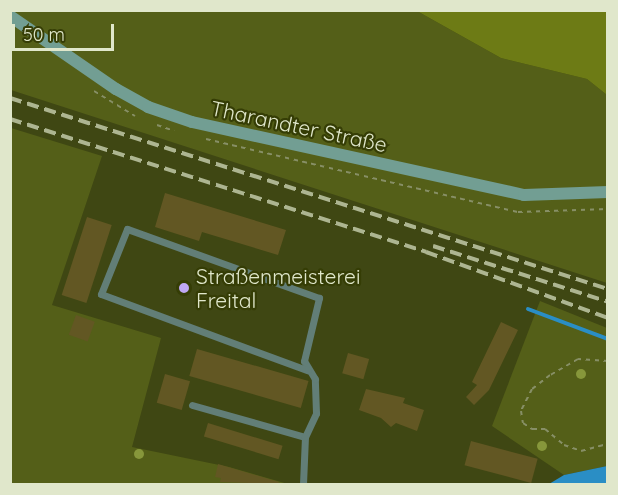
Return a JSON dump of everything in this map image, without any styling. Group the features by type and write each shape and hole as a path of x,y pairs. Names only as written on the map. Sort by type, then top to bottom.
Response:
{"main road":[{"name":"Tharandter Straße","path":"10,16 116,89 179,118 524,195 608,192"}],"lane":[{"path":"303,484 305,437 316,413 315,379 307,370 304,361 319,298 127,229 101,294 307,370"},
{"path":"192,405 305,437"}],"path":[{"path":"294,160 399,185"},
{"path":"608,361 578,359 550,375 532,389 521,411 523,423 532,429 545,429 564,445 581,451 608,444"}],"green space":[{"path":"10,11 417,11 501,58 587,79 607,95 607,283 11,90"},
{"path":"417,11 607,11 607,95 587,79 501,58"},
{"path":"11,128 102,156 52,305 161,338 132,447 229,467 288,484 11,484"},
{"path":"540,301 607,328 607,466 564,475 492,426"}],"water":[{"path":"607,466 607,484 549,484 564,475"}],"building":[{"path":"165,193 286,230 278,255 202,232 199,241 155,227"},
{"path":"87,217 112,225 86,303 62,295"},
{"path":"76,315 95,322 88,342 69,335"},
{"path":"501,322 518,330 489,390 474,405 466,397 477,385 472,382"},
{"path":"197,349 309,381 301,408 189,376"},
{"path":"348,353 369,359 363,379 342,373"},
{"path":"165,374 190,381 182,410 157,403"},
{"path":"366,389 405,398 403,403 424,410 417,431 396,423 391,427 381,418 359,410"},
{"path":"208,423 283,446 278,459 204,436"},
{"path":"471,441 538,459 531,483 465,465"},
{"path":"218,464 279,482 278,484 220,482 221,478 215,477"}],"waterway":[{"path":"528,309 608,339"}],"railway":[{"path":"10,98 608,289"},
{"path":"10,119 426,252 608,318"},
{"path":"433,246 608,302"}],"place":[{"name":"Straßenmeisterei Freital","path":"184,288"}]}
